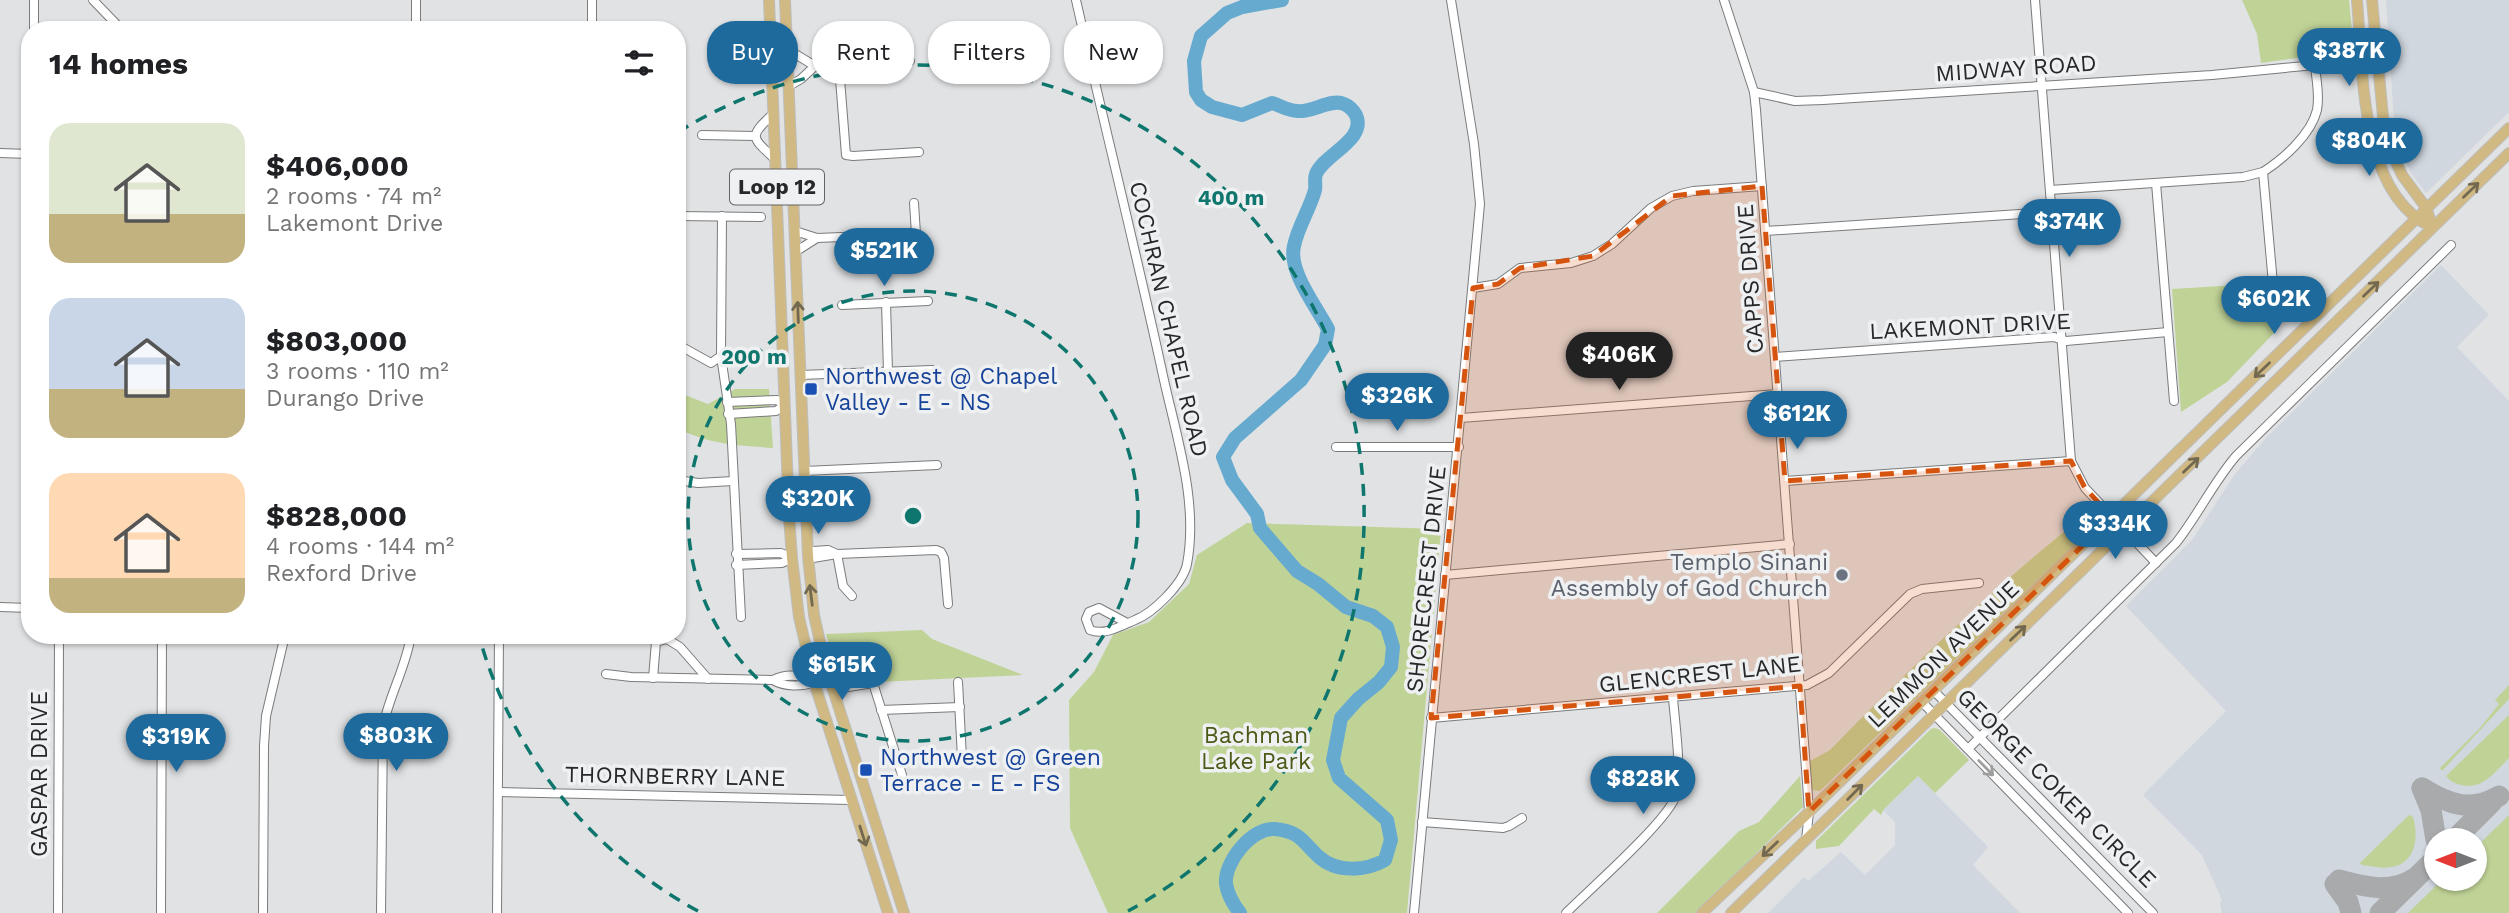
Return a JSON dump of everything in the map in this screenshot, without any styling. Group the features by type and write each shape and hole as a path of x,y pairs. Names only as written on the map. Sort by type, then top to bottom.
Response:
{"main road":[{"name":"Loop 12","path":"769,0 792,558 799,617 814,682 888,913"},
{"name":"Loop 12","path":"785,0 786,21"},
{"path":"2357,0 2367,115 2374,151 2392,188 2415,219 2432,227"},
{"path":"2371,0 2385,138 2402,175 2427,209 2432,227"},
{"name":"Loop 12","path":"789,86 808,556 814,615 830,681 904,913"},
{"name":"LEMMON AVENUE","path":"1702,913 1809,812 2509,128"},
{"name":"LEMMON AVENUE","path":"1731,913 2509,153"},
{"path":"785,405 802,405"},
{"path":"792,558 808,556"},
{"path":"814,682 830,681"},
{"path":"851,800 867,795"}],"street":[{"path":"34,0 34,21"},
{"path":"93,0 113,21"},
{"path":"416,0 416,21"},
{"path":"592,0 592,21"},
{"name":"COCHRAN CHAPEL ROAD","path":"1076,0 1183,466 1190,513 1187,562 1181,579 1145,615 1128,623 1100,633 1090,630 1086,620 1089,612 1099,608 1128,623"},
{"name":"SHORECREST DRIVE","path":"1413,913 1480,204 1478,171 1451,0"},
{"path":"1724,0 1754,92"},
{"path":"2035,0 2071,461 2085,488 2156,563"},
{"name":"MIDWAY ROAD","path":"1754,92 1795,101 2041,86 2315,65 2362,59 2377,54"},
{"path":"2050,190 2243,177 2263,172 2285,155 2313,121 2318,99 2315,65"},
{"path":"789,86 812,69"},
{"path":"840,84 846,155 919,152"},
{"name":"CAPPS DRIVE","path":"1754,92 1809,812 1807,840"},
{"path":"774,113 756,129 755,136 757,143 776,160"},
{"path":"702,135 755,136"},
{"path":"0,153 21,154"},
{"path":"2263,172 2275,306"},
{"path":"2156,183 2174,401"},
{"path":"1473,288 1498,284 1520,268 1571,263 1594,256 1612,244 1651,208 1672,195 1762,186"},
{"path":"914,203 920,260"},
{"path":"1765,231 2051,212"},
{"path":"686,216 761,217"},
{"path":"722,216 721,356 728,414 741,617"},
{"path":"794,231 817,238 916,233"},
{"path":"795,252 817,238"},
{"path":"1968,749 2176,543 2191,525 2222,473 2236,456 2451,245"},
{"path":"842,305 928,300"},
{"path":"886,302 888,372"},
{"name":"LAKEMONT DRIVE","path":"1775,357 2040,338 2066,341 2168,332"},
{"path":"686,349 711,363 721,356"},
{"path":"800,375 932,370"},
{"path":"1461,418 1778,394"},
{"path":"727,402 777,400 785,405 776,411 728,414"},
{"path":"1336,447 1459,447"},
{"path":"1784,481 2071,461"},
{"path":"804,471 937,465"},
{"path":"686,481 733,481"},
{"path":"1446,575 1790,544"},
{"path":"808,556 828,557 837,554 930,549 941,552 948,604"},
{"path":"736,554 781,553 792,558"},
{"path":"837,554 844,586 852,596"},
{"path":"737,565 782,563 792,558"},
{"name":"GLENCREST LANE","path":"1431,718 1812,684 1829,673 1910,594 1922,589 1979,583"},
{"path":"0,607 21,608"},
{"name":"GASPAR DRIVE","path":"58,913 60,644"},
{"path":"161,913 162,644"},
{"path":"263,913 264,746 267,716 283,644"},
{"path":"381,913 383,727 409,644"},
{"path":"497,913 499,644"},
{"path":"653,678 656,644"},
{"path":"675,644 708,679"},
{"path":"606,674 653,678 773,680 781,676 804,676 814,682"},
{"path":"830,681 873,683 902,775"},
{"path":"958,682 962,758"},
{"name":"GEORGE COKER CIRCLE","path":"1933,690 2152,912"},
{"path":"1566,913 1658,821 1673,801 1678,783 1673,698"},
{"name":"GEORGE COKER CIRCLE","path":"1921,701 2128,913"},
{"path":"881,710 960,707"},
{"name":"THORNBERRY LANE","path":"498,792 851,800"},
{"path":"1422,822 1503,828 1522,818"},
{"path":"2056,840 2068,828"},
{"path":"2089,874 2101,862"}],"highlighted area":[{"path":"1762,186 1785,481 2071,461 2085,488 2112,517 1809,812 1800,686 1431,718 1473,288 1498,284 1520,268 1593,256 1672,196"}],"shaded area":[{"path":"2386,0 2509,0 2509,112 2426,193 2411,173 2395,135"},
{"path":"2441,265 2489,315 2457,347 2509,401 2509,913 2222,913 2222,900 2202,855 2143,795 2226,711 2126,606 2192,540 2235,474 2266,438"},
{"path":"1918,776 1988,847 1973,865 2020,913 1768,913 1804,877 1808,881 1841,852 1865,875 1895,845 1895,822 1883,810"}],"green space":[{"path":"2242,0 2349,0 2354,50 2261,63 2257,34"},
{"path":"2271,283 2274,333 2227,382 2181,412 2172,289"},
{"path":"735,389 769,389 773,448 712,441 686,432 686,395 708,404"},
{"path":"2097,510 2101,514 2097,523 1820,791 1812,790 1810,761 1830,750 1924,657 2022,567 2090,511"},
{"name":"Bachman Lake Park","path":"1247,523 1441,529 1407,913 1108,913 1070,828 1069,700 1094,672 1113,635 1149,622 1189,584 1197,555"},
{"path":"922,630 932,639 1023,675 879,682 875,672 837,673 826,634"},
{"path":"2509,685 2509,699 2442,771 2440,768 2480,728 2499,704 2495,700"},
{"path":"2509,715 2509,758 2488,779 2476,785 2461,785 2449,780 2446,776"},
{"path":"1935,728 1969,760 1935,793 1918,776 1881,815 1874,809 1839,846 1816,849 1816,841"},
{"path":"1800,776 1803,807 1696,913 1657,913 1739,831 1759,822"},
{"path":"2409,815 2413,817 2416,832 2414,848 2406,861 2387,868 2362,865 2360,863"},
{"path":"2509,815 2509,913 2408,913 2431,891 2487,891 2487,836"}],"waterway":[{"path":"1240,913 1228,892 1227,875 1235,856 1257,834 1266,830 1284,830 1301,838 1326,862 1352,869 1385,860 1391,840 1387,820 1339,778 1333,760 1341,718 1391,667 1393,647 1387,627 1373,616 1346,607 1297,571 1260,528 1257,514 1232,480 1223,457 1235,438 1301,380 1325,345 1328,329 1299,277 1293,256 1294,246 1315,190 1316,174 1356,132 1358,124 1352,110 1339,103 1303,111 1272,103 1242,115 1212,107 1201,100 1196,92 1194,61 1201,36 1227,13 1242,7 1282,0"}],"taxiway":[{"path":"2422,788 2450,802 2469,805 2499,796"},
{"path":"2422,788 2431,810 2434,828"},
{"path":"2466,828 2492,802"},
{"path":"2380,913 2424,870"},
{"path":"2339,880 2368,887 2387,888 2415,878"},
{"path":"2335,884 2348,902 2351,913"}],"place":[{"name":"Northwest @ Chapel Valley - E - NS","path":"811,389"},
{"name":"Templo Sinani Assembly of God Church","path":"1842,575"},
{"name":"Northwest @ Green Terrace - E - FS","path":"866,770"}]}
